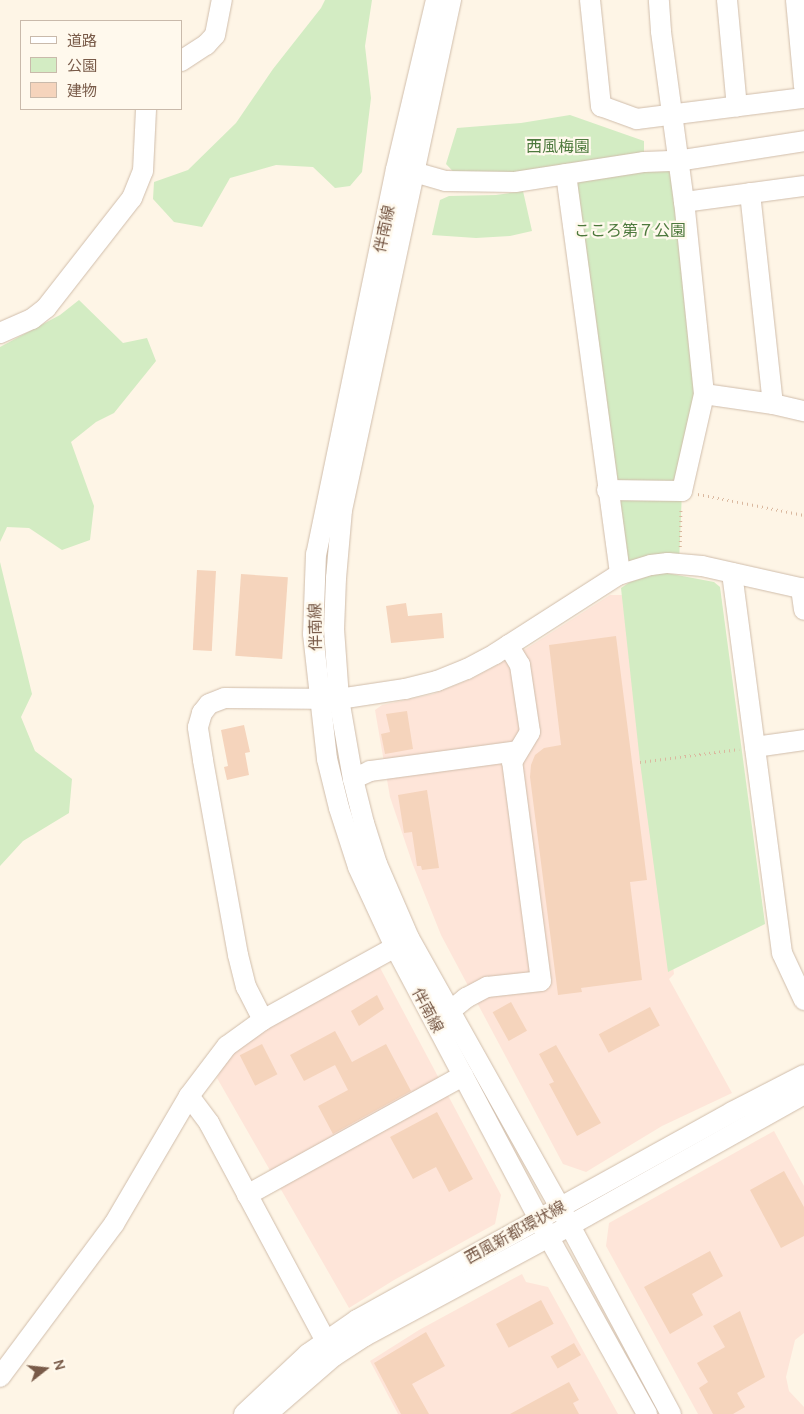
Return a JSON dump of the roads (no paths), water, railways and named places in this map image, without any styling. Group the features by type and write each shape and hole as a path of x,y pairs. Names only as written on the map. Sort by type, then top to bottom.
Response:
{"street":[{"path":"182,60 211,41 219,22 222,0"},
{"name":"伴南線","path":"436,0 394,179 316,554 313,634 377,864 409,938 560,1207 670,1414"},
{"name":"伴南線","path":"452,0 342,510 336,578 326,759 338,808 358,867 394,947 538,1218 647,1414"},
{"path":"590,0 602,106 637,119 804,98"},
{"path":"608,490 682,491 704,394 684,202 671,116 659,0"},
{"path":"727,0 737,107"},
{"path":"796,0 804,87"},
{"path":"0,333 32,319 46,308 132,198 143,171 146,110"},
{"path":"414,172 446,181 515,182 644,162 677,161 804,141"},
{"path":"566,174 620,574"},
{"path":"684,202 804,186"},
{"path":"750,193 773,404"},
{"path":"704,394 773,404 804,411"},
{"path":"263,1020 246,987 238,955 198,727 202,713 209,704 225,698 330,699 405,689 437,681 467,669 620,574 651,565 679,563 732,572 803,588 804,610"},
{"path":"732,572 782,953 804,998"},
{"path":"450,1011 466,998 487,987 541,981 512,762 530,732 520,665 508,645"},
{"path":"755,747 804,740"},
{"path":"353,779 370,771 517,751"},
{"path":"0,1377 114,1224 190,1096 227,1046 263,1020 394,947"},
{"name":"西風新都環状線","path":"244,1414 308,1354 357,1320 538,1218 732,1112 804,1075"},
{"path":"248,1195 463,1076"},
{"name":"西風新都環状線","path":"267,1414 334,1356 365,1336 569,1226 804,1094"},
{"path":"190,1096 209,1123 326,1341"}],"park label":[{"name":"西風梅園","path":"558,146"},
{"name":"こころ第７公園","path":"630,230"}]}
